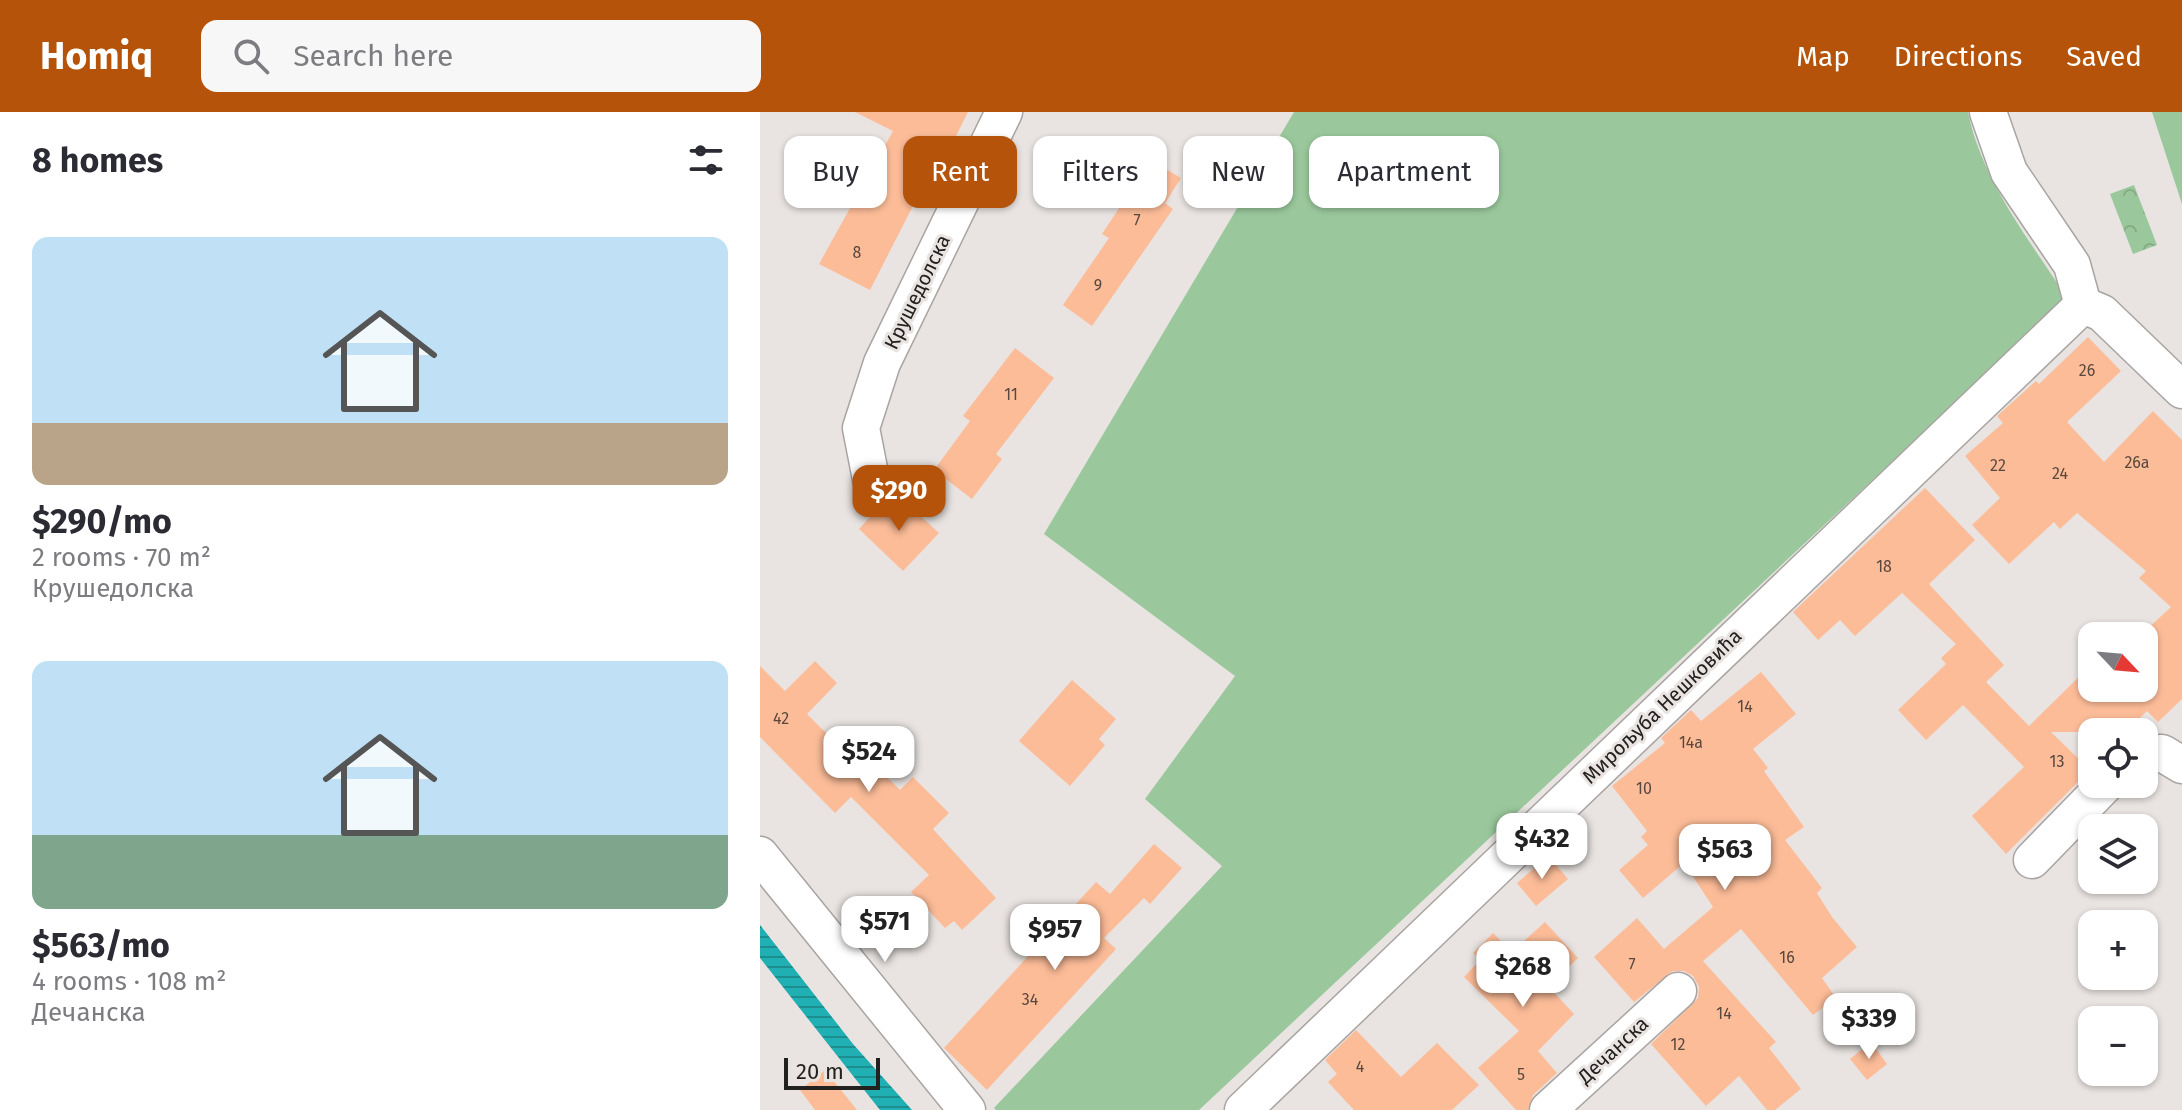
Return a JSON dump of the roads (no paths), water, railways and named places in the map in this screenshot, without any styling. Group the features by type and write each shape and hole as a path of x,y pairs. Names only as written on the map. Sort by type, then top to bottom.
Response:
{"street":[{"name":"Крушедолска","path":"871,479 861,428 882,363 1004,112"},
{"path":"1988,112 2009,172 2072,265 2083,305 2102,313 2182,390"},
{"name":"Мирољуба Нешковића","path":"1243,1110 2083,305"},
{"path":"2158,753 2182,765"},
{"path":"2032,860 2092,798"},
{"path":"760,855 967,1110"},
{"name":"Дечанска","path":"1548,1110 1678,991"}],"water":[{"path":"760,925 853,1044 912,1110 880,1110 760,958"}]}
